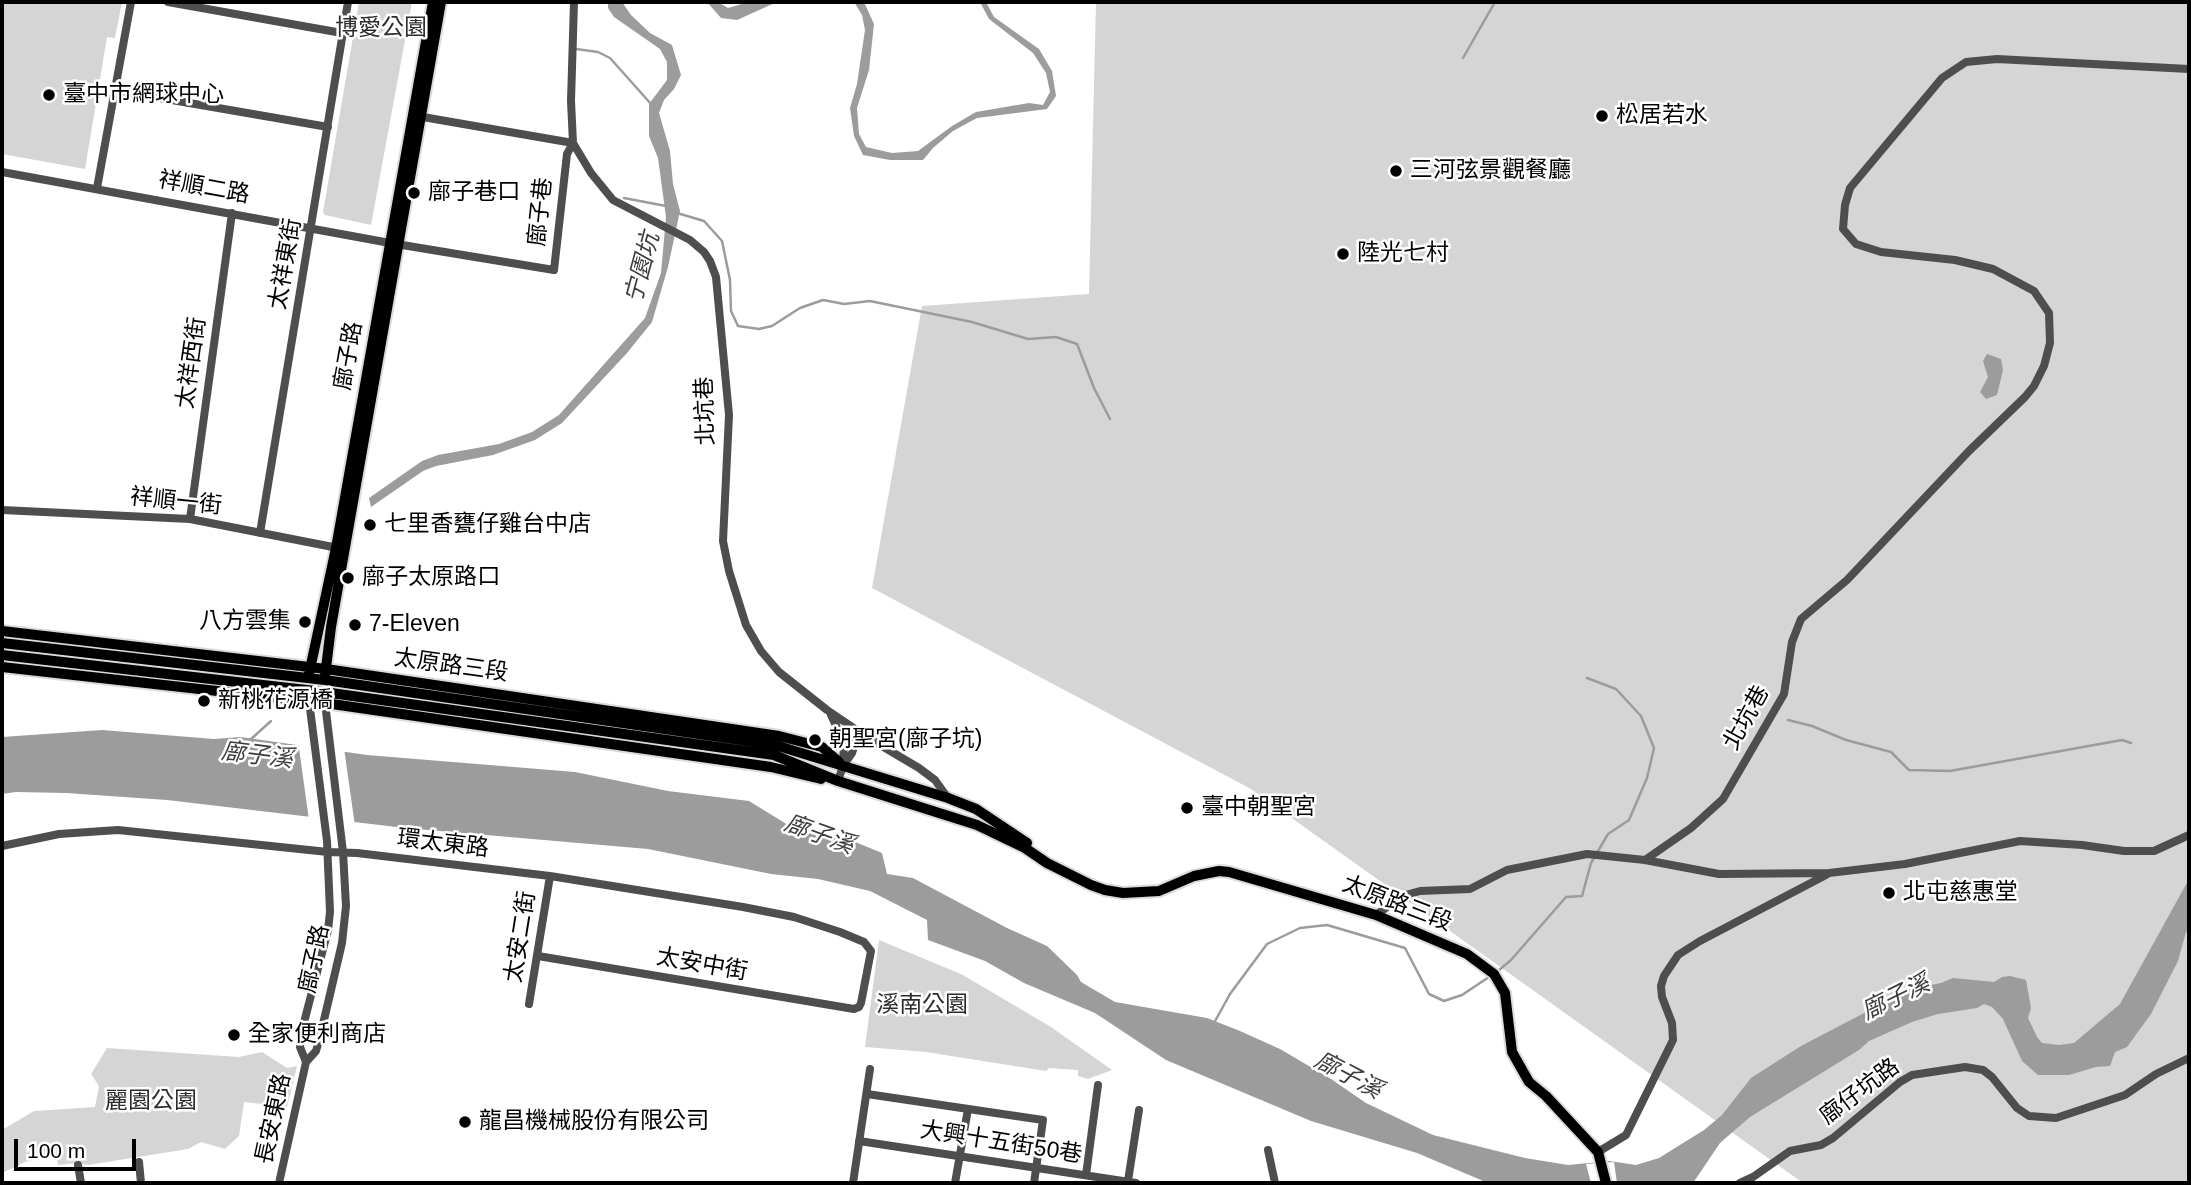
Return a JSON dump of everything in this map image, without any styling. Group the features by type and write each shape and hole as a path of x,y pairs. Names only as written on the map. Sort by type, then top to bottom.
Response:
{"main road":[{"name":"廍子路","path":"417,116 433,2"},
{"name":"廍子路","path":"325,698 325,674 340,549 417,116 441,2"},
{"name":"廍子路","path":"309,696 309,673 340,549"},
{"name":"太原路三段","path":"2,631 309,673"},
{"name":"太原路三段","path":"2,643 325,674 779,736 822,747 843,766 948,797 976,809 1069,873"},
{"name":"太原路三段","path":"2,655 774,755 838,781 977,825 1091,885 1123,893 1159,891 1194,876 1229,872 1376,915 1467,954 1492,972 1505,993 1512,1052 1529,1082 1546,1096 1599,1155"},
{"name":"太原路三段","path":"2,667 309,696"},
{"path":"1599,1155 1606,1183"}],"street":[{"path":"97,188 131,2"},
{"path":"168,2 342,33"},
{"name":"太祥東街","path":"260,533 348,2"},
{"name":"廍子巷","path":"394,244 554,270 567,154 573,144 571,101 574,2"},
{"name":"北坑巷","path":"1645,860 1690,828 1723,799 1784,694 1792,642 1801,620 1847,580 2034,386 2045,366 2050,343 2049,313 2034,291 1993,269 1955,260 1881,252 1856,244 1843,229 1844,205 1850,188 1942,78 1966,62 1997,59 2189,69"},
{"path":"114,90 328,127"},
{"path":"417,116 573,144"},
{"name":"北坑巷","path":"573,144 591,173 613,200 690,240 704,251 716,277 729,415 723,541 729,572 746,625 761,651 779,672 827,710 936,780 948,797"},
{"name":"祥順二路","path":"2,172 394,244"},
{"name":"太祥西街","path":"190,519 232,213"},
{"name":"祥順一街","path":"2,510 190,519 340,549"},
{"name":"廍子路","path":"309,696 327,841 330,912 328,930 301,1034 300,1047 306,1062 316,1051 342,943 346,906 343,847 325,698"},
{"path":"827,710 842,734 844,743 843,766 838,781"},
{"path":"843,766 852,754 859,732"},
{"name":"環太東路","path":"2,846 59,834 111,830 328,852 343,847 674,895 794,917 864,942 871,951 859,1007"},
{"path":"1376,915 1402,896 1420,891 1470,889 1507,870 1587,854 1645,860 1719,874 1829,873 1906,863 2020,841 2082,845 2123,852 2154,851 2189,835"},
{"path":"1599,1155 1626,1135 1673,1040 1672,1023 1661,997 1661,986 1664,976 1678,955 1829,873"},
{"name":"太安二街","path":"529,1004 550,876"},
{"name":"太安中街","path":"538,956 843,1009 859,1007"},
{"name":"廍仔坑路","path":"1740,1183 1790,1151 1821,1144 1833,1138 1912,1075 1965,1067 1983,1070 1993,1077 2017,1108 2029,1116 2056,1118 2125,1095 2156,1074 2189,1058"},
{"name":"長安東路","path":"279,1183 306,1062"},
{"path":"853,1183 870,1069"},
{"path":"1086,1175 1098,1085"},
{"path":"867,1094 1043,1120 1034,1183"},
{"path":"955,1183 968,1109"},
{"path":"1132,1182 1139,1110"},
{"name":"大興十五街50巷","path":"859,1141 1132,1182"},
{"path":"1268,1150 1275,1183"},
{"path":"139,1162 141,1183"},
{"path":"78,1165 82,1183"}],"green space":[{"name":"臺中市網球中心","path":"2,2 122,2 115,38 107,37 85,169 2,154"},
{"name":"博愛公園","path":"359,2 412,2 371,225 325,215 323,212"},
{"path":"1096,2 2189,2 2189,1183 1803,1183 1251,789 872,588 922,306 1089,294"},
{"name":"溪南公園","path":"879,940 963,975 1051,1027 1112,1070 1088,1079 1078,1076 1078,1070 1049,1068 1046,1071 926,1052 865,1047"},
{"name":"麗園公園","path":"107,1048 239,1057 262,1052 287,1068 297,1066 287,1107 244,1102 239,1136 225,1149 201,1142 188,1149 88,1165 58,1165 56,1155 25,1162 2,1173 2,1130 34,1111 95,1107 99,1086 91,1074"}],"water":[{"path":"608,2 622,2 650,33 672,45 681,75 664,100 659,113 670,151 673,184 680,211 652,322 562,423 535,440 493,455 423,471 371,507 369,498 422,461 438,455 499,444 532,432 559,415 645,318 661,273 666,217 658,158 649,136 649,104 667,80 667,62 660,49 614,17 608,8"},
{"path":"707,2 718,2 728,8 749,2 777,2 737,20 721,18"},
{"path":"854,2 864,2 874,24 869,70 857,108 859,134 866,147 892,153 918,151 976,112 1029,103 1043,105 1050,92 1046,73 1033,53 989,19 980,2 986,2 994,17 1039,49 1052,71 1056,96 1047,109 977,118 953,131 923,160 890,160 863,155 854,136 850,108 857,84 865,30 862,15"},
{"path":"1987,354 2001,359 2003,370 1997,395 1986,399 1980,392 1988,377 1983,361"},
{"name":"廍子溪","path":"102,730 214,739 241,737 367,755 575,772 668,791 749,801 793,828 848,839 882,853 887,874 913,878 1047,946 1081,982 1115,1002 1207,1018 1240,1031 1280,1049 1366,1103 1433,1135 1525,1158 1568,1165 1610,1161 1636,1165 1659,1158 1704,1130 1722,1115 1751,1078 1801,1046 1910,989 1953,978 1994,982 2010,976 2026,980 2031,1008 2028,1018 2037,1037 2042,1043 2074,1043 2120,1004 2189,879 2189,931 2186,932 2178,961 2151,1014 2127,1047 2115,1052 2110,1066 2069,1075 2038,1075 2022,1061 2003,1019 1992,1007 1984,1004 1977,1008 1938,1014 1912,1022 1869,1041 1859,1050 1750,1117 1720,1143 1693,1183 1488,1183 1417,1153 1311,1121 1166,1060 1095,1013 1024,983 985,961 928,940 927,920 870,891 818,879 771,874 648,849 405,828 167,800 66,793 2,794 2,737"}],"pier":[{"path":"298,741 344,748 355,826 309,820"},
{"path":"1614,1162 1617,1183 1591,1183 1586,1164"}],"waterway":[{"path":"1463,58 1495,2"},
{"path":"576,49 598,52 610,58 651,104"},
{"path":"624,198 666,206"},
{"path":"677,213 704,221 722,241 730,280 731,311 738,326 759,329 772,326 800,308 823,300 844,304 870,301 972,322 1028,339 1056,337 1077,344 1094,388 1110,419"},
{"path":"1498,971 1511,960 1566,897 1582,896 1591,863 1608,834 1629,820 1647,778 1654,748 1641,716 1616,689 1587,678"},
{"path":"1788,720 1891,752 1909,770 1950,771 2122,740 2131,743"},
{"name":"宁園坑","path":"250,740 271,721"},
{"path":"1214,1023 1230,994 1267,944 1300,928 1327,925 1405,948 1429,994 1444,1001 1462,995 1492,975"}],"place":[{"name":"臺中市網球中心","path":"49,95"},
{"name":"松居若水","path":"1602,116"},
{"name":"三河弦景觀餐廳","path":"1396,171"},
{"name":"廍子巷口","path":"414,193"},
{"name":"陸光七村","path":"1343,254"},
{"name":"七里香甕仔雞台中店","path":"370,525"},
{"name":"廍子太原路口","path":"348,578"},
{"name":"八方雲集","path":"305,622"},
{"name":"7-Eleven","path":"355,625"},
{"name":"新桃花源橋","path":"204,701"},
{"name":"朝聖宮(廍子坑)","path":"815,740"},
{"name":"臺中朝聖宮","path":"1187,808"},
{"name":"北屯慈惠堂","path":"1889,893"},
{"name":"全家便利商店","path":"234,1035"},
{"name":"龍昌機械股份有限公司","path":"465,1122"}]}
